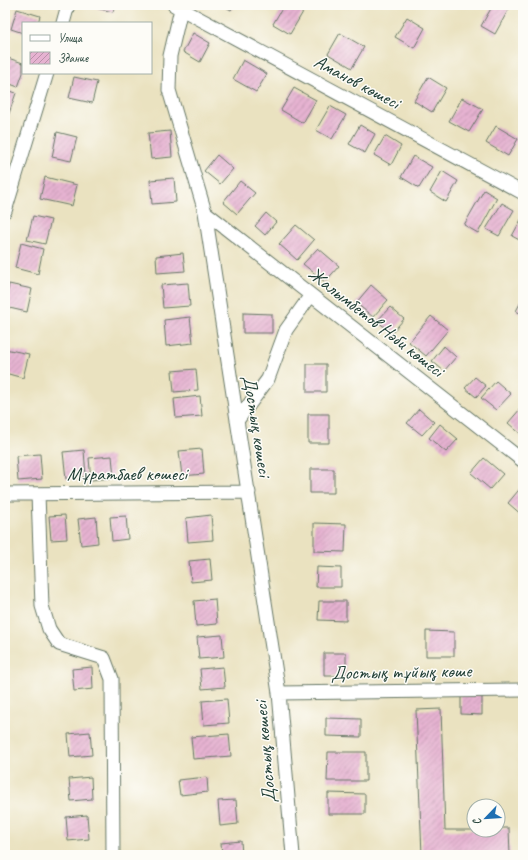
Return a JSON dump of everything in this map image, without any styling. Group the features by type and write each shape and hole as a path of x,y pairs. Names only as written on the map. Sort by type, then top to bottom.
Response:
{"street":[{"path":"63,22 68,5"},
{"name":"Аманов көшесі","path":"177,7 523,193"},
{"name":"Достық көшесі","path":"177,7 170,56 169,90 205,212 279,693 293,855"},
{"path":"5,211 48,74"},
{"name":"Жалымбетов Нәби көшесі","path":"205,212 523,461"},
{"path":"237,421 268,378 286,330 312,295"},
{"name":"Мұратбаев көшесі","path":"5,494 249,492"},
{"path":"38,494 42,606 49,629 58,644 104,658 112,679 113,855"},
{"name":"Достық тұйық көше","path":"279,693 523,690"}],"building":[{"path":"97,5 115,5 113,12 96,8"},
{"path":"222,5 234,5 231,10"},
{"path":"284,5 291,5 303,12 290,34 273,24"},
{"path":"493,5 511,5 495,34 481,26"},
{"path":"17,9 40,16 38,22 22,22 22,33 11,29"},
{"path":"407,17 425,28 414,48 395,37"},
{"path":"193,33 210,43 200,62 183,52"},
{"path":"340,33 364,47 352,68 328,54"},
{"path":"5,57 22,63 23,74 18,87 5,82"},
{"path":"243,60 267,74 256,92 233,79"},
{"path":"74,77 97,82 92,103 69,98"},
{"path":"428,77 446,88 432,112 414,101"},
{"path":"294,88 316,100 303,123 281,110"},
{"path":"5,89 16,93 6,122 5,121"},
{"path":"462,98 483,109 469,132 449,121"},
{"path":"330,106 346,115 332,139 316,130"},
{"path":"360,125 375,134 365,153 349,144"},
{"path":"496,126 518,139 508,156 486,143"},
{"path":"170,131 172,157 151,159 148,133"},
{"path":"57,132 77,137 71,161 52,157"},
{"path":"385,136 401,146 391,165 374,155"},
{"path":"217,155 233,169 220,184 204,171"},
{"path":"413,156 432,167 419,188 401,177"},
{"path":"442,171 458,181 446,202 430,192"},
{"path":"45,177 77,185 72,206 40,199"},
{"path":"174,178 176,202 152,204 150,180"},
{"path":"240,181 255,193 237,214 223,202"},
{"path":"484,190 497,198 478,233 464,225"},
{"path":"502,203 514,210 499,236 486,229"},
{"path":"266,213 276,222 265,235 255,226"},
{"path":"33,216 51,220 45,244 27,240"},
{"path":"523,216 523,242 512,236"},
{"path":"296,225 314,240 297,260 279,244"},
{"path":"21,243 43,249 38,274 15,268"},
{"path":"318,248 339,266 325,282 303,264"},
{"path":"183,253 185,271 157,273 156,256"},
{"path":"188,283 190,306 163,308 161,285"},
{"path":"9,284 32,289 27,312 5,307"},
{"path":"371,285 388,300 373,317 356,303"},
{"path":"523,298 523,315 516,311"},
{"path":"390,307 404,319 392,333 377,321"},
{"path":"243,313 272,314 272,333 243,333"},
{"path":"431,316 448,330 426,356 409,342"},
{"path":"190,317 193,343 166,346 164,320"},
{"path":"444,346 456,357 444,371 432,361"},
{"path":"5,349 29,354 23,378 5,373"},
{"path":"307,364 326,364 326,392 307,392"},
{"path":"196,369 198,390 174,392 172,371"},
{"path":"475,377 486,386 476,397 465,388"},
{"path":"496,381 511,394 496,410 481,398"},
{"path":"200,396 202,416 176,418 174,399"},
{"path":"521,408 523,410 523,436 508,423"},
{"path":"419,409 434,422 422,435 407,423"},
{"path":"308,414 329,414 329,443 308,443"},
{"path":"440,424 458,439 446,452 429,438"},
{"path":"202,449 204,474 182,476 179,451"},
{"path":"84,450 86,477 66,479 63,452"},
{"path":"40,454 42,479 18,481 16,456"},
{"path":"112,456 114,478 91,480 89,458"},
{"path":"484,458 503,474 490,489 471,473"},
{"path":"310,469 334,469 334,493 310,493"},
{"path":"523,485 523,516 508,503"},
{"path":"65,515 67,539 51,540 49,516"},
{"path":"211,515 213,540 188,542 186,518"},
{"path":"126,516 128,539 112,541 110,517"},
{"path":"96,517 98,543 81,545 78,519"},
{"path":"314,523 346,524 345,552 314,551"},
{"path":"210,559 212,580 191,582 189,561"},
{"path":"317,567 341,568 341,587 316,587"},
{"path":"215,599 217,624 196,626 194,601"},
{"path":"319,601 346,601 346,621 318,620"},
{"path":"426,631 454,632 454,656 426,656"},
{"path":"222,635 224,657 199,659 197,637"},
{"path":"324,653 346,653 346,676 324,676"},
{"path":"92,667 93,689 74,691 72,669"},
{"path":"223,667 225,687 202,689 200,669"},
{"path":"461,694 482,695 482,715 461,714"},
{"path":"227,699 229,723 204,725 202,701"},
{"path":"441,709 445,830 466,830 466,838 506,838 506,828 509,828 510,855 422,855 416,710"},
{"path":"326,718 361,719 361,737 326,736"},
{"path":"90,732 92,755 70,757 68,734"},
{"path":"229,734 231,756 193,759 191,737"},
{"path":"328,752 366,752 366,781 327,781"},
{"path":"91,777 92,799 71,801 69,779"},
{"path":"207,777 208,792 180,795 178,780"},
{"path":"328,793 365,794 365,814 328,814"},
{"path":"236,800 238,824 220,826 218,801"},
{"path":"87,815 89,839 68,841 66,817"},
{"path":"241,841 242,855 222,855 221,843"}]}
